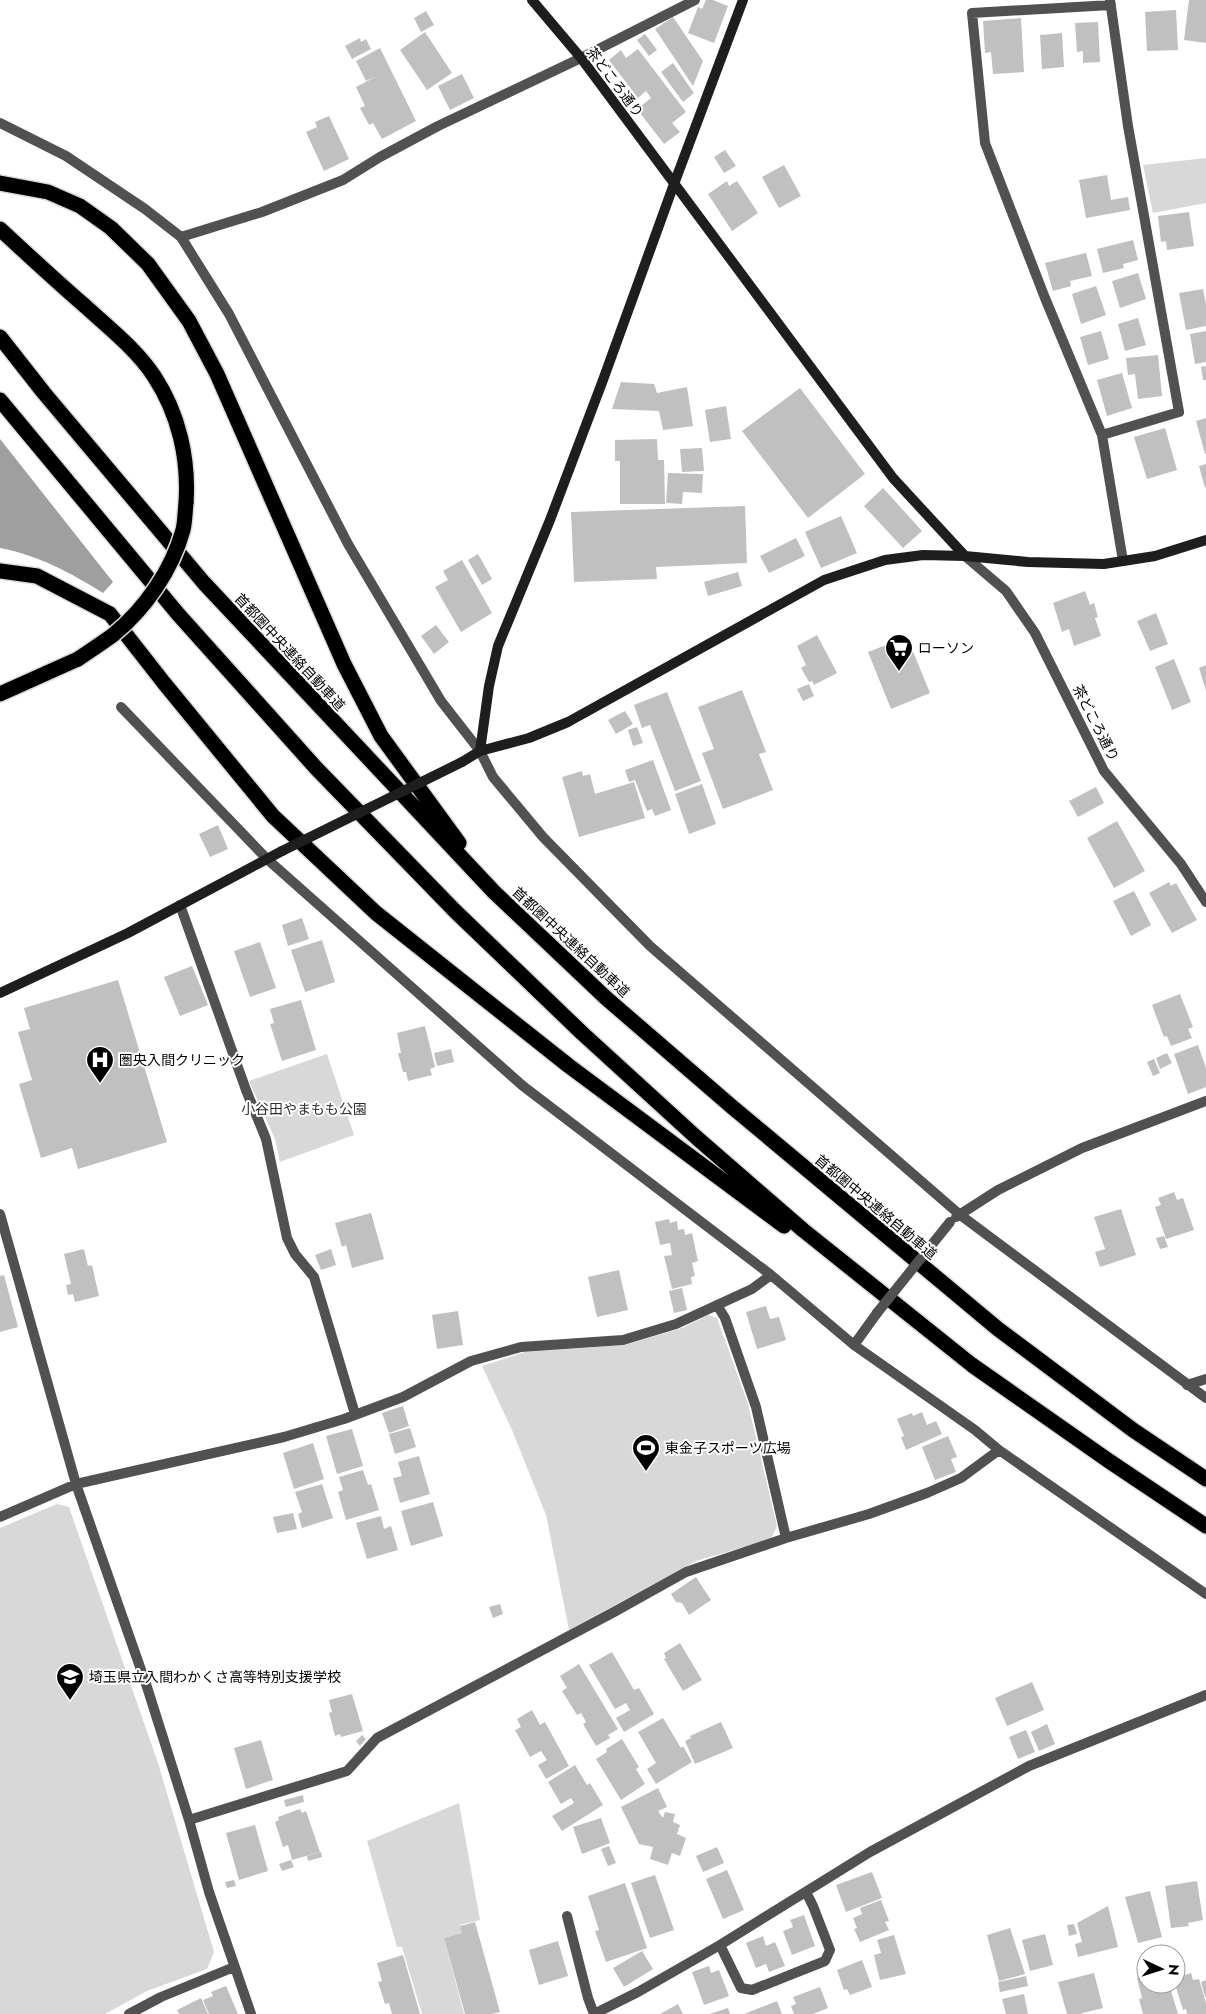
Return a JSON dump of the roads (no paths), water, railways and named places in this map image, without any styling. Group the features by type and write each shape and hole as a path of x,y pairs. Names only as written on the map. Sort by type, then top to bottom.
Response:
{"highway":[{"path":"6,184 48,192 80,206 111,228 148,264 189,322 217,374 344,664 381,736 494,892"},
{"path":"0,229 124,341 154,376 175,417 184,448 188,479 183,530 171,562 148,599 131,619 113,635 78,658 0,694"},
{"name":"首都圏中央連絡自動車道","path":"0,337 44,393 204,583 494,892 606,998 738,1112 990,1323 1133,1430 1206,1479"},
{"path":"0,400 184,621 316,768 455,911 582,1033 697,1138 803,1230 972,1365"},
{"path":"0,571 36,576 110,614 164,683 274,816 376,913 569,1066 972,1365 1206,1526"}],"street":[{"name":"茶どころ通り","path":"532,0 581,58 893,478 965,556 1006,591 1035,633 1104,771 1181,864 1206,902"},
{"path":"181,237 262,212 343,180 424,133 581,58 695,0"},
{"path":"480,751 489,686 498,646 564,482 743,0"},
{"path":"1102,434 1179,412 1128,126 1110,2 972,13 985,143 1045,298 1102,434 1122,561"},
{"path":"0,123 66,156 145,209 181,237 229,314 348,544 441,701 480,751 493,776 543,837 650,946 960,1214 1206,1398"},
{"path":"0,993 128,933 282,851 462,762 480,751 529,738 568,722 824,580 885,560 923,555 965,556 1028,562 1104,564 1155,556 1206,540"},
{"path":"121,707 267,859 523,1086 771,1275 854,1345 975,1430 999,1450 1206,1594"},
{"path":"180,906 246,1090 266,1140 287,1238 294,1254 314,1277 355,1414"},
{"path":"854,1345 876,1313 950,1222 960,1214 998,1190 1082,1148 1206,1101"},
{"path":"0,1214 76,1484 147,1687 189,1820 209,1892 251,2014"},
{"path":"0,1517 76,1484 284,1437 355,1414 403,1397 471,1361 521,1347 623,1340 676,1324 752,1289 771,1275"},
{"path":"717,1305 725,1318 756,1408 786,1538"},
{"path":"1188,1385 1206,1379"},
{"path":"189,1820 347,1771 377,1738 686,1572 786,1538 869,1514 927,1493 961,1478 999,1450"},
{"path":"567,1916 588,1998 594,2014 638,1992 720,1944 870,1852 1029,1766 1206,1695"},
{"path":"720,1944 741,1988 752,1990 825,1961 830,1950 806,1892"},
{"path":"129,2014 161,1997 234,1967"}],"place":[{"name":"ローソン","path":"899,672"},
{"name":"圏央入間クリニック","path":"100,1084"},
{"name":"東金子スポーツ広場","path":"646,1472"},
{"name":"埼玉県立入間わかくさ高等特別支援学校","path":"70,1701"}],"park label":[{"name":"小谷田やまもも公園","path":"304,1109"}]}
